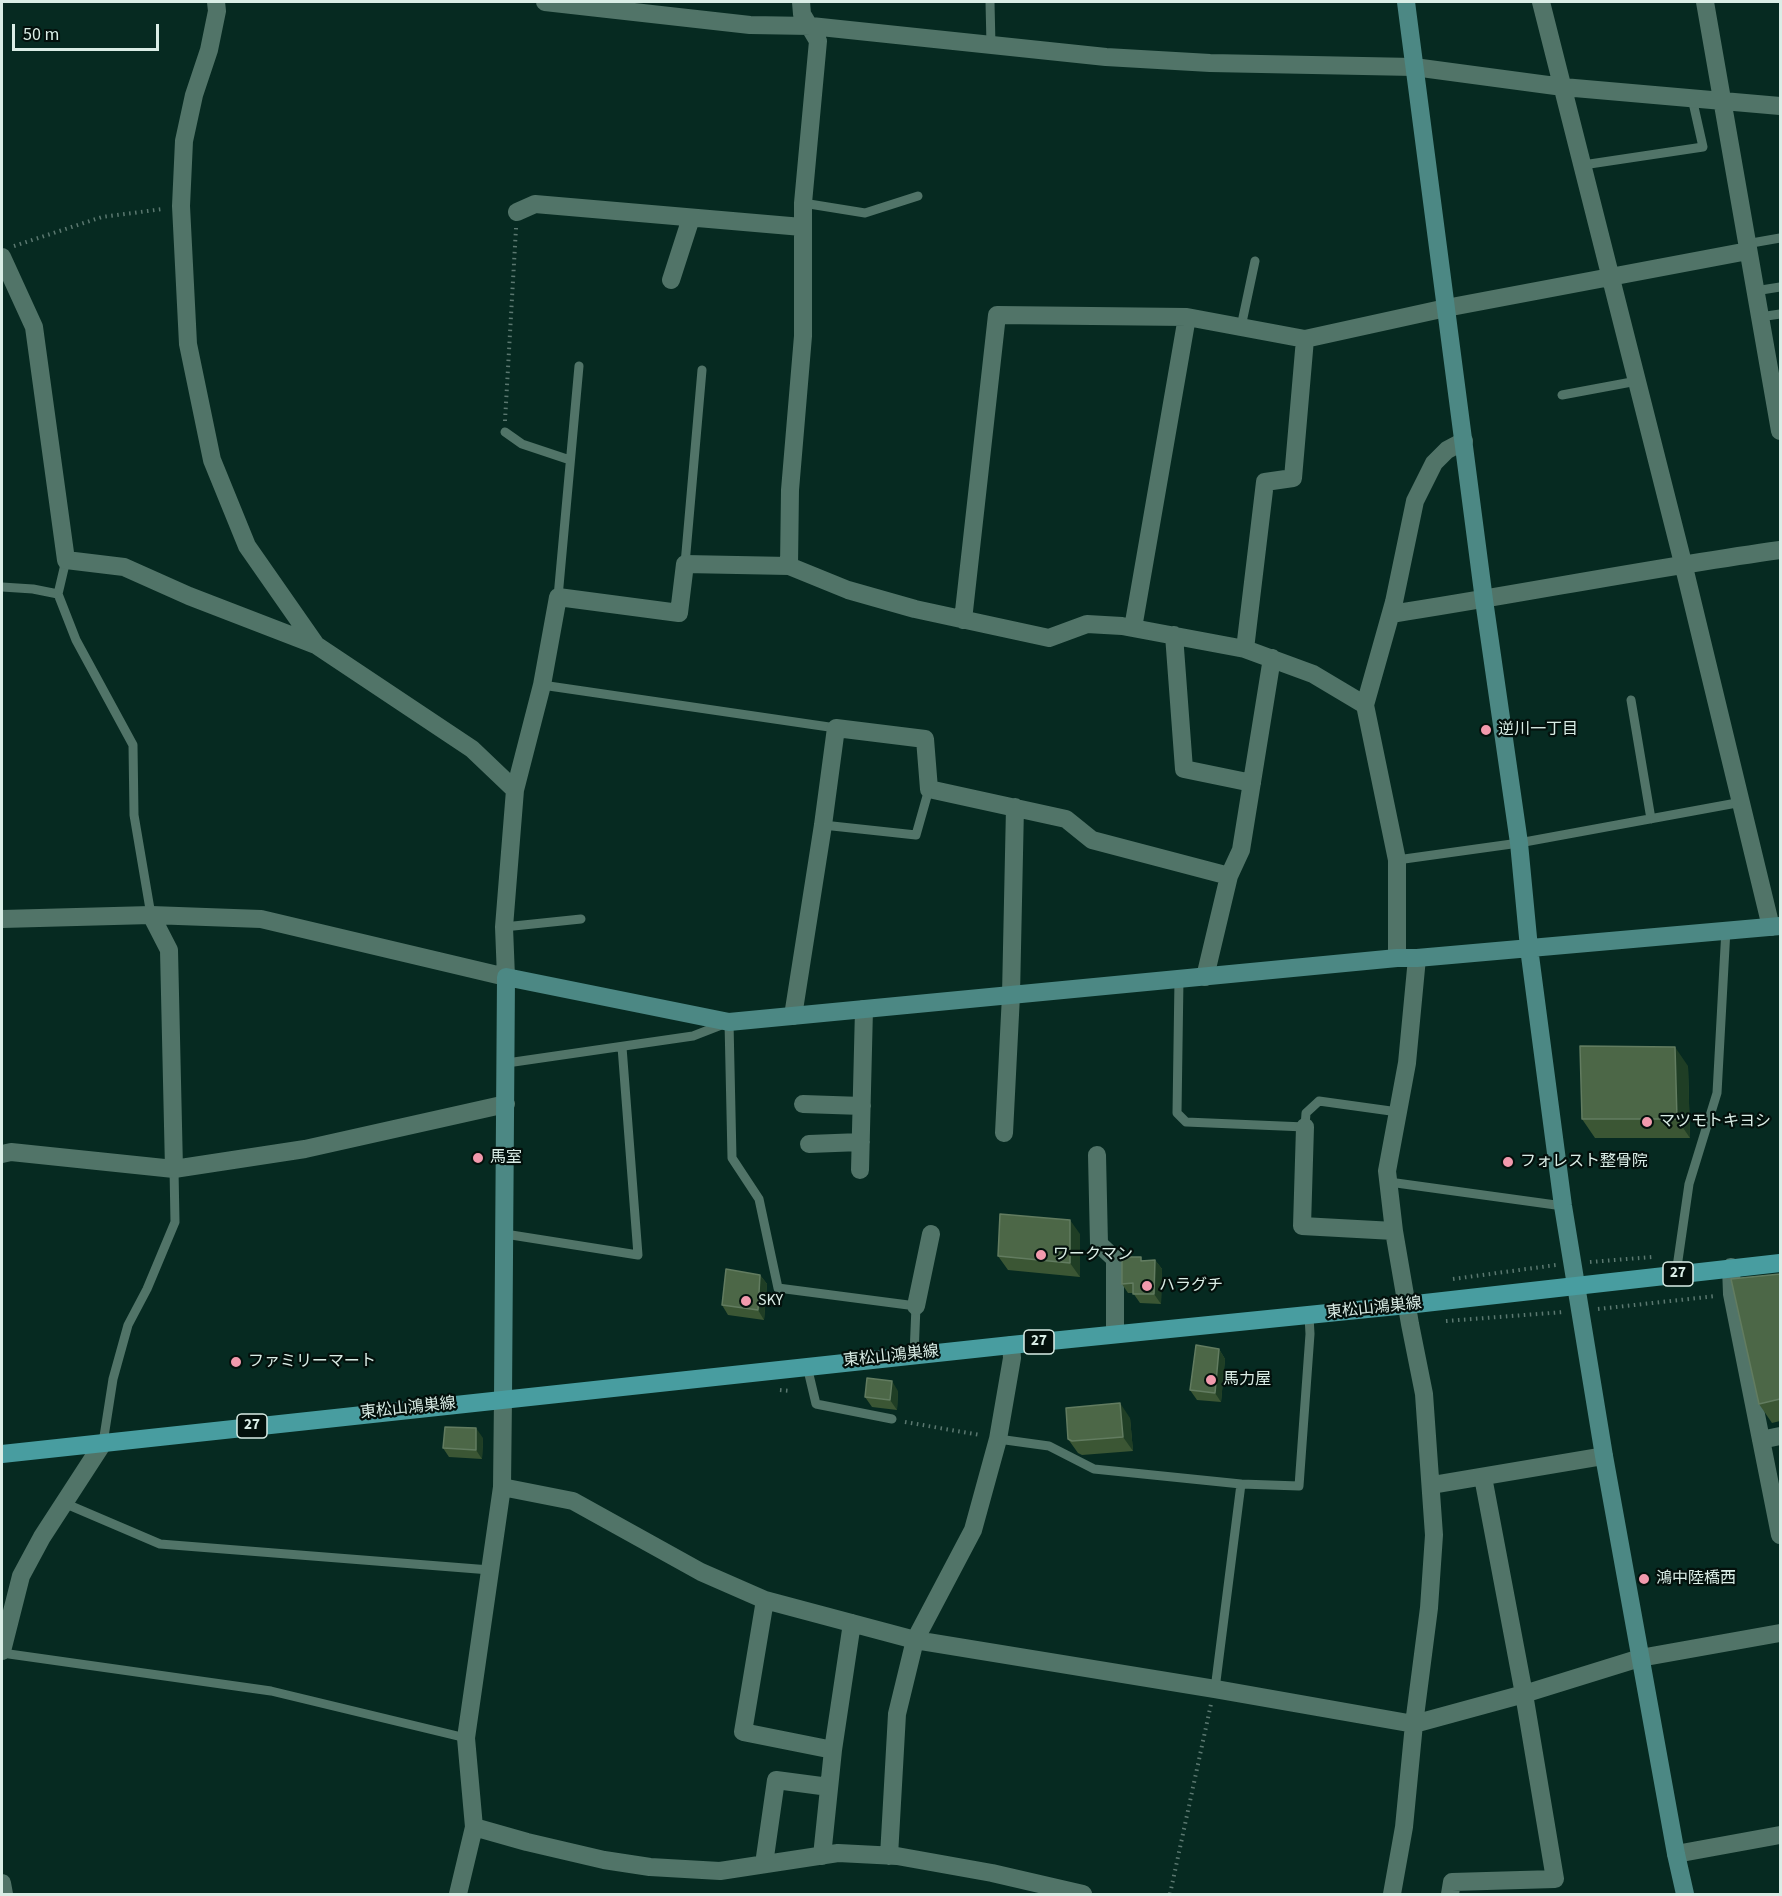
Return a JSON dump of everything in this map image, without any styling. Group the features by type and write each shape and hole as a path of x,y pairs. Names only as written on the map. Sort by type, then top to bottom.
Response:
{"main road":[{"name":"東松山鴻巣線","path":"2,1454 1011,1344 1309,1316 1780,1263"}],"street":[{"path":"216,2 217,11 209,50 194,95 184,141 181,206 188,345 212,460 247,546 316,645"},
{"path":"545,2 750,25 811,26 1106,57 1210,63 1414,67 1563,87 1780,106"},
{"path":"789,566 790,490 803,336 803,203 818,41 802,14 801,2"},
{"path":"1406,2 1484,600 1519,843 1529,948 1563,1206 1604,1456 1685,1894"},
{"path":"2,918 151,915 261,919 506,977 729,1022 1397,958 1726,929 1776,927 1742,802 1541,2"},
{"path":"1705,2 1747,248 1777,393 1780,431"},
{"path":"517,212 535,204 802,227"},
{"path":"671,280 691,218"},
{"path":"963,620 997,315 1187,316 1305,339 1446,308 1747,248"},
{"path":"7,251 34,327 66,560 124,567 189,597 316,645 472,749 515,790"},
{"path":"1133,628 1187,316"},
{"path":"1245,649 1265,482 1293,478 1305,339"},
{"path":"1397,958 1397,860 1365,705 1390,614 1414,501 1434,463 1447,450 1464,441"},
{"path":"1390,614 1484,600 1683,564 1780,550"},
{"path":"459,1894 474,1827 466,1738 502,1486 507,1063 504,927 515,790 542,685 558,597 679,613 685,564 789,566 848,590 963,620 1048,638 1087,624 1133,628 1245,649 1313,674 1365,705"},
{"path":"1174,635 1184,769 1252,783"},
{"path":"1205,976 1229,876 1241,850 1272,658"},
{"path":"793,1016 836,728 925,739 929,789 1066,819 1092,840 1229,876"},
{"path":"1004,1133 1011,995 1015,807"},
{"path":"151,915 169,950 174,1169"},
{"path":"1392,1894 1404,1827 1430,1598 1434,1535 1424,1394 1394,1231 1387,1171 1407,1063 1417,958"},
{"path":"861,1170 864,1009"},
{"path":"2,1154 11,1152 174,1169 304,1149 506,1104"},
{"path":"803,1104 862,1106"},
{"path":"1305,1128 1302,1226 1394,1231"},
{"path":"809,1144 861,1142"},
{"path":"1097,1155 1099,1244 1115,1259 1115,1334"},
{"path":"916,1306 931,1234"},
{"path":"1731,1267 1732,1294 1780,1534"},
{"path":"889,1856 897,1714 915,1640 974,1530 998,1439 1012,1358 1011,1344"},
{"path":"1761,1440 1780,1436"},
{"path":"2,1652 21,1576 42,1537 103,1443"},
{"path":"1432,1485 1604,1456"},
{"path":"1450,1894 1452,1882 1555,1879 1524,1694 1482,1477"},
{"path":"502,1486 573,1501 701,1572 765,1600 915,1640 1414,1724 1524,1694 1640,1658 1780,1633"},
{"path":"765,1600 743,1732 833,1750"},
{"path":"822,1856 833,1750 852,1623"},
{"path":"764,1864 776,1780 829,1786"},
{"path":"474,1827 604,1860 650,1867 720,1871 838,1853 889,1856 992,1873 1083,1894"},
{"path":"1676,1854 1780,1835"},
{"path":"2,1881 3,1894"}],"lane":[{"path":"990,2 991,45"},
{"path":"1583,165 1703,147 1692,98"},
{"path":"803,203 866,213 918,196"},
{"path":"1747,248 1780,238"},
{"path":"1241,327 1255,261"},
{"path":"1755,291 1780,287"},
{"path":"1760,317 1780,314"},
{"path":"558,597 579,366"},
{"path":"685,564 702,370"},
{"path":"1562,396 1637,381"},
{"path":"505,432 522,444 570,460"},
{"path":"66,560 58,594 76,640 133,745 134,815 151,915"},
{"path":"2,587 33,589 58,594"},
{"path":"542,685 836,728"},
{"path":"1631,700 1651,819"},
{"path":"823,825 916,835 929,789"},
{"path":"1397,860 1519,843 1742,802"},
{"path":"504,927 581,919"},
{"path":"1676,1274 1689,1184 1717,1093 1726,929"},
{"path":"1179,979 1177,1113 1186,1122 1305,1128 1306,1113 1319,1101 1398,1112"},
{"path":"507,1063 693,1036 729,1022 732,1158 759,1199 778,1288 916,1306 914,1355"},
{"path":"505,1234 638,1256 622,1047"},
{"path":"103,1443 113,1379 128,1325 147,1289 175,1222 174,1169"},
{"path":"1389,1182 1563,1206"},
{"path":"998,1439 1049,1446 1094,1469 1241,1484 1299,1486 1310,1334 1309,1316"},
{"path":"807,1366 816,1404 892,1419"},
{"path":"1215,1689 1241,1484"},
{"path":"64,1503 160,1544 490,1570"},
{"path":"2,1652 271,1691 466,1738"},
{"path":"2,1881 16,1894"}],"path":[{"path":"7,251 102,217 181,206"},
{"path":"505,432 517,212"},
{"path":"892,1419 998,1439"},
{"path":"1170,1894 1215,1689"}],"building":[{"path":"1580,1046 1675,1047 1677,1119 1582,1119"},
{"path":"1000,1214 1070,1220 1070,1263 998,1256"},
{"path":"1122,1257 1141,1257 1141,1261 1155,1260 1154,1294 1133,1294 1133,1283 1122,1284"},
{"path":"726,1269 760,1275 758,1310 722,1305"},
{"path":"1780,1274 1780,1399 1759,1404 1731,1279"},
{"path":"1196,1345 1219,1349 1215,1393 1190,1390"},
{"path":"867,1378 892,1381 890,1400 865,1397"},
{"path":"1120,1403 1123,1437 1072,1441 1068,1439 1066,1408"},
{"path":"445,1427 476,1428 476,1450 443,1448"}],"place":[{"name":"逆川一丁目","path":"1486,730"},
{"name":"マツモトキヨシ","path":"1647,1122"},
{"name":"馬室","path":"478,1158"},
{"name":"フォレスト整骨院","path":"1508,1162"},
{"name":"ワークマン","path":"1041,1255"},
{"name":"ハラグチ","path":"1147,1286"},
{"name":"SKY","path":"746,1301"},
{"name":"ファミリーマート","path":"236,1362"},
{"name":"馬力屋","path":"1211,1380"},
{"name":"鴻中陸橋西","path":"1644,1579"}]}
